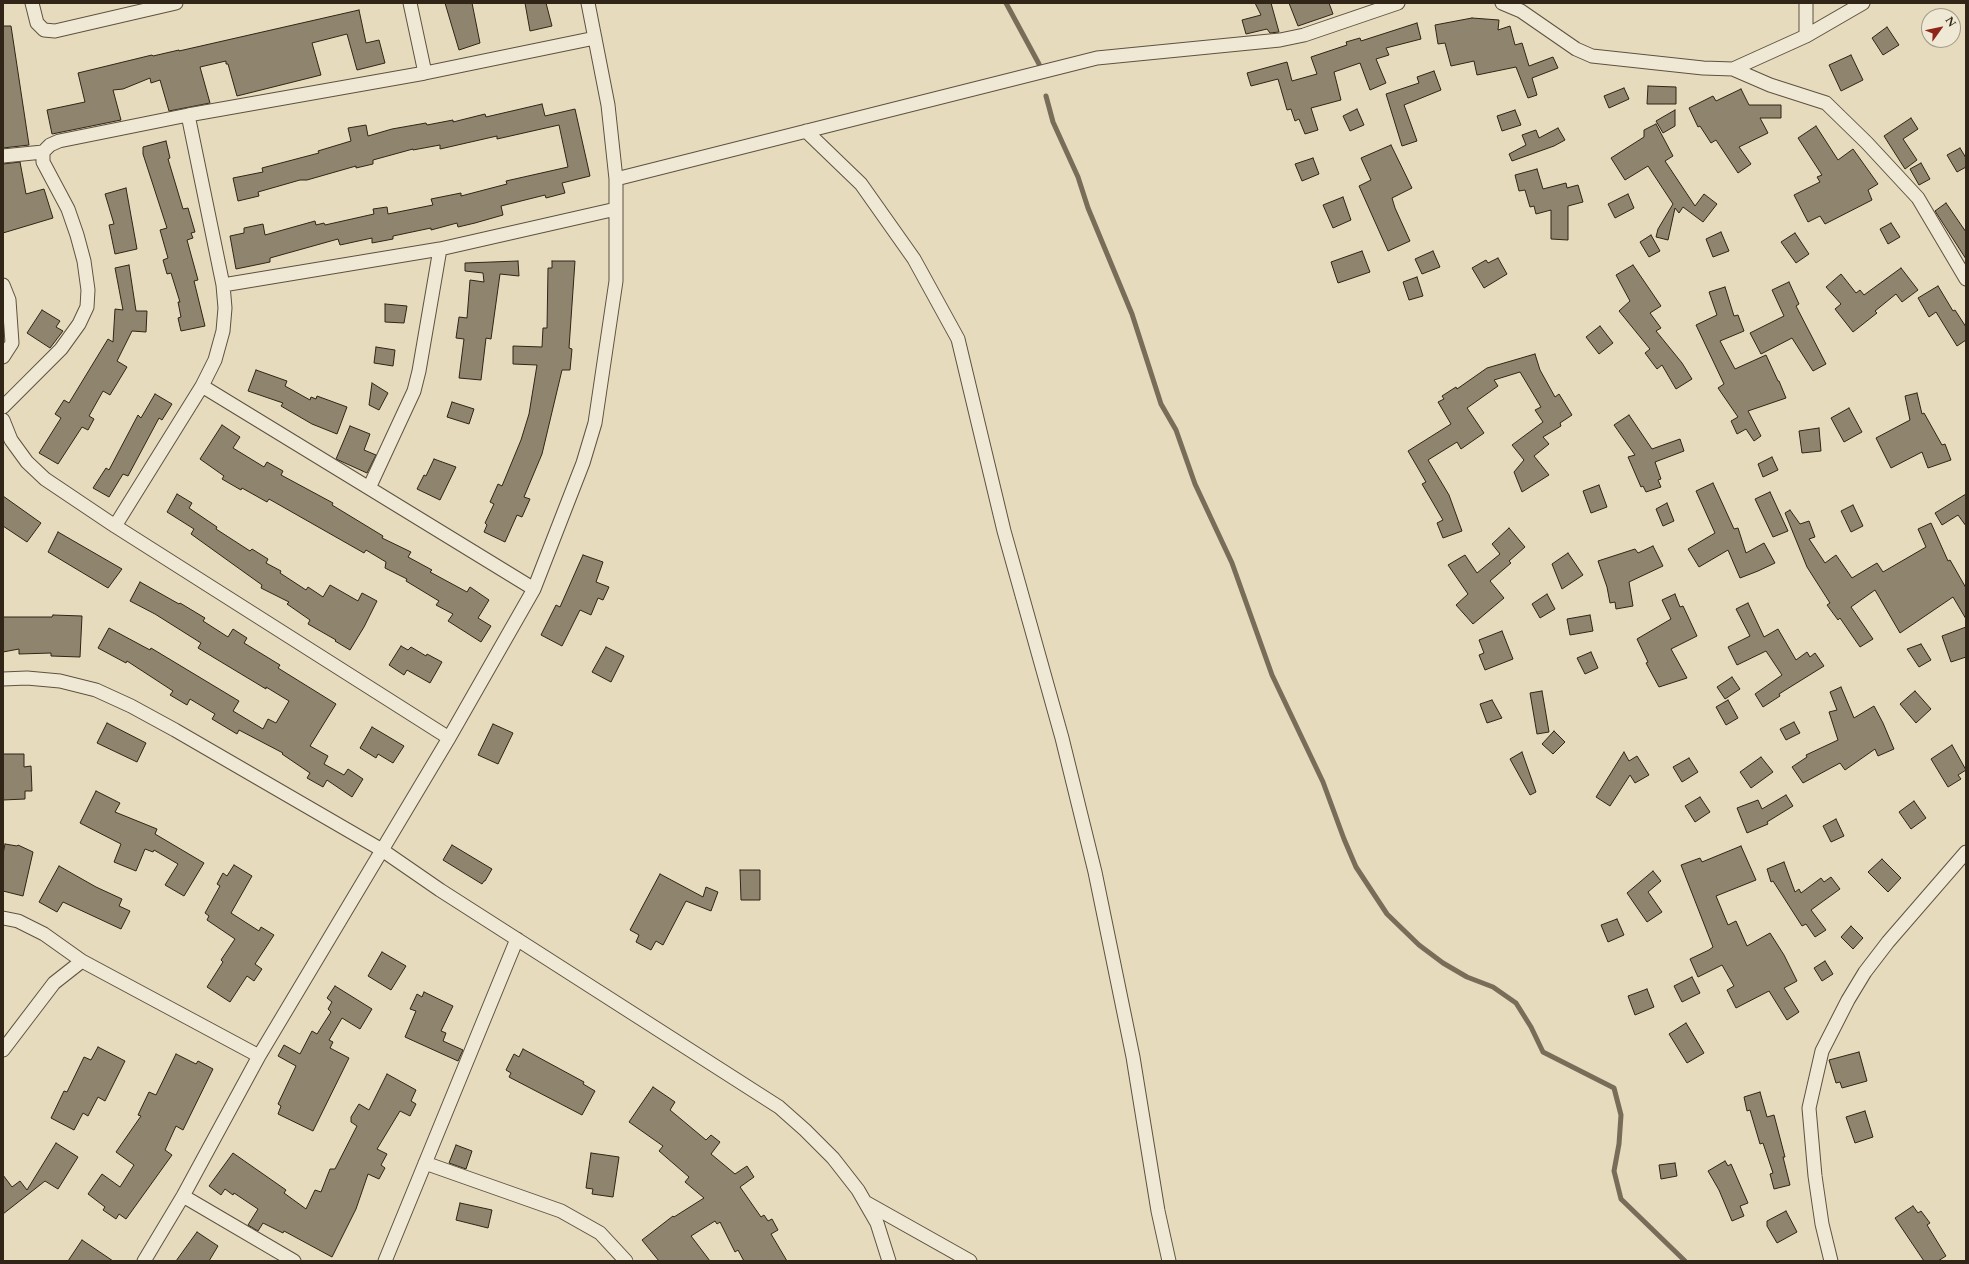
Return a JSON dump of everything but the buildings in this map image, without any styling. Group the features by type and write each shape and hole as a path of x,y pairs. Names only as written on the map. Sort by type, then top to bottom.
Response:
{"street":[{"path":"32,3 37,23 44,30 55,31 176,3"},
{"path":"410,3 425,73"},
{"path":"144,1261 183,1196 259,1056 449,738 534,589 571,498 583,464 594,423 616,281 616,179 608,105 588,3"},
{"path":"616,179 1097,58 1280,40 1298,36 1398,3"},
{"path":"1502,3 1521,11 1576,49 1592,56 1605,59 1688,67 1734,69 1770,85 1826,103 1867,143 1918,198 1966,279"},
{"path":"1806,3 1806,36"},
{"path":"1734,69 1806,36 1863,3"},
{"path":"3,156 43,152 50,145 59,142 188,115 425,73 595,38"},
{"path":"115,526 202,386 215,360 223,331 225,308 223,285 188,115"},
{"path":"806,131 861,184 914,259 958,340 1004,531 1062,738 1095,872 1133,1057 1158,1211 1169,1261"},
{"path":"3,407 60,349 79,324 87,307 88,290 84,261 77,236 68,209 43,162 43,152"},
{"path":"223,285 440,249 616,209"},
{"path":"368,488 414,391 419,371 440,249"},
{"path":"3,285 9,300 12,343 3,357"},
{"path":"202,386 534,589"},
{"path":"3,420 11,440 27,462 45,479 115,526 449,738"},
{"path":"3,679 27,678 60,681 96,690 174,730 382,850 516,939 779,1107 833,1158 858,1190 877,1223 889,1261"},
{"path":"1831,1261 1822,1224 1815,1176 1809,1108 1822,1051 1848,1000 1865,972 1896,932 1966,852"},
{"path":"3,918 18,921 44,934 82,961 259,1056"},
{"path":"385,1261 516,939"},
{"path":"3,1050 54,983 82,961"},
{"path":"425,1164 561,1211 600,1233 626,1261"},
{"path":"183,1196 294,1261"},
{"path":"865,1202 970,1261"}],"waterway":[{"path":"1006,3 1039,64"},
{"path":"1046,96 1053,122 1078,177 1088,208 1132,314 1161,404 1176,430 1195,484 1232,563 1272,675 1323,782 1356,867 1387,914 1419,945 1443,963 1467,977 1493,987 1516,1003 1531,1027 1543,1052 1614,1088 1621,1115 1619,1144 1614,1171 1621,1199 1685,1261"}]}
